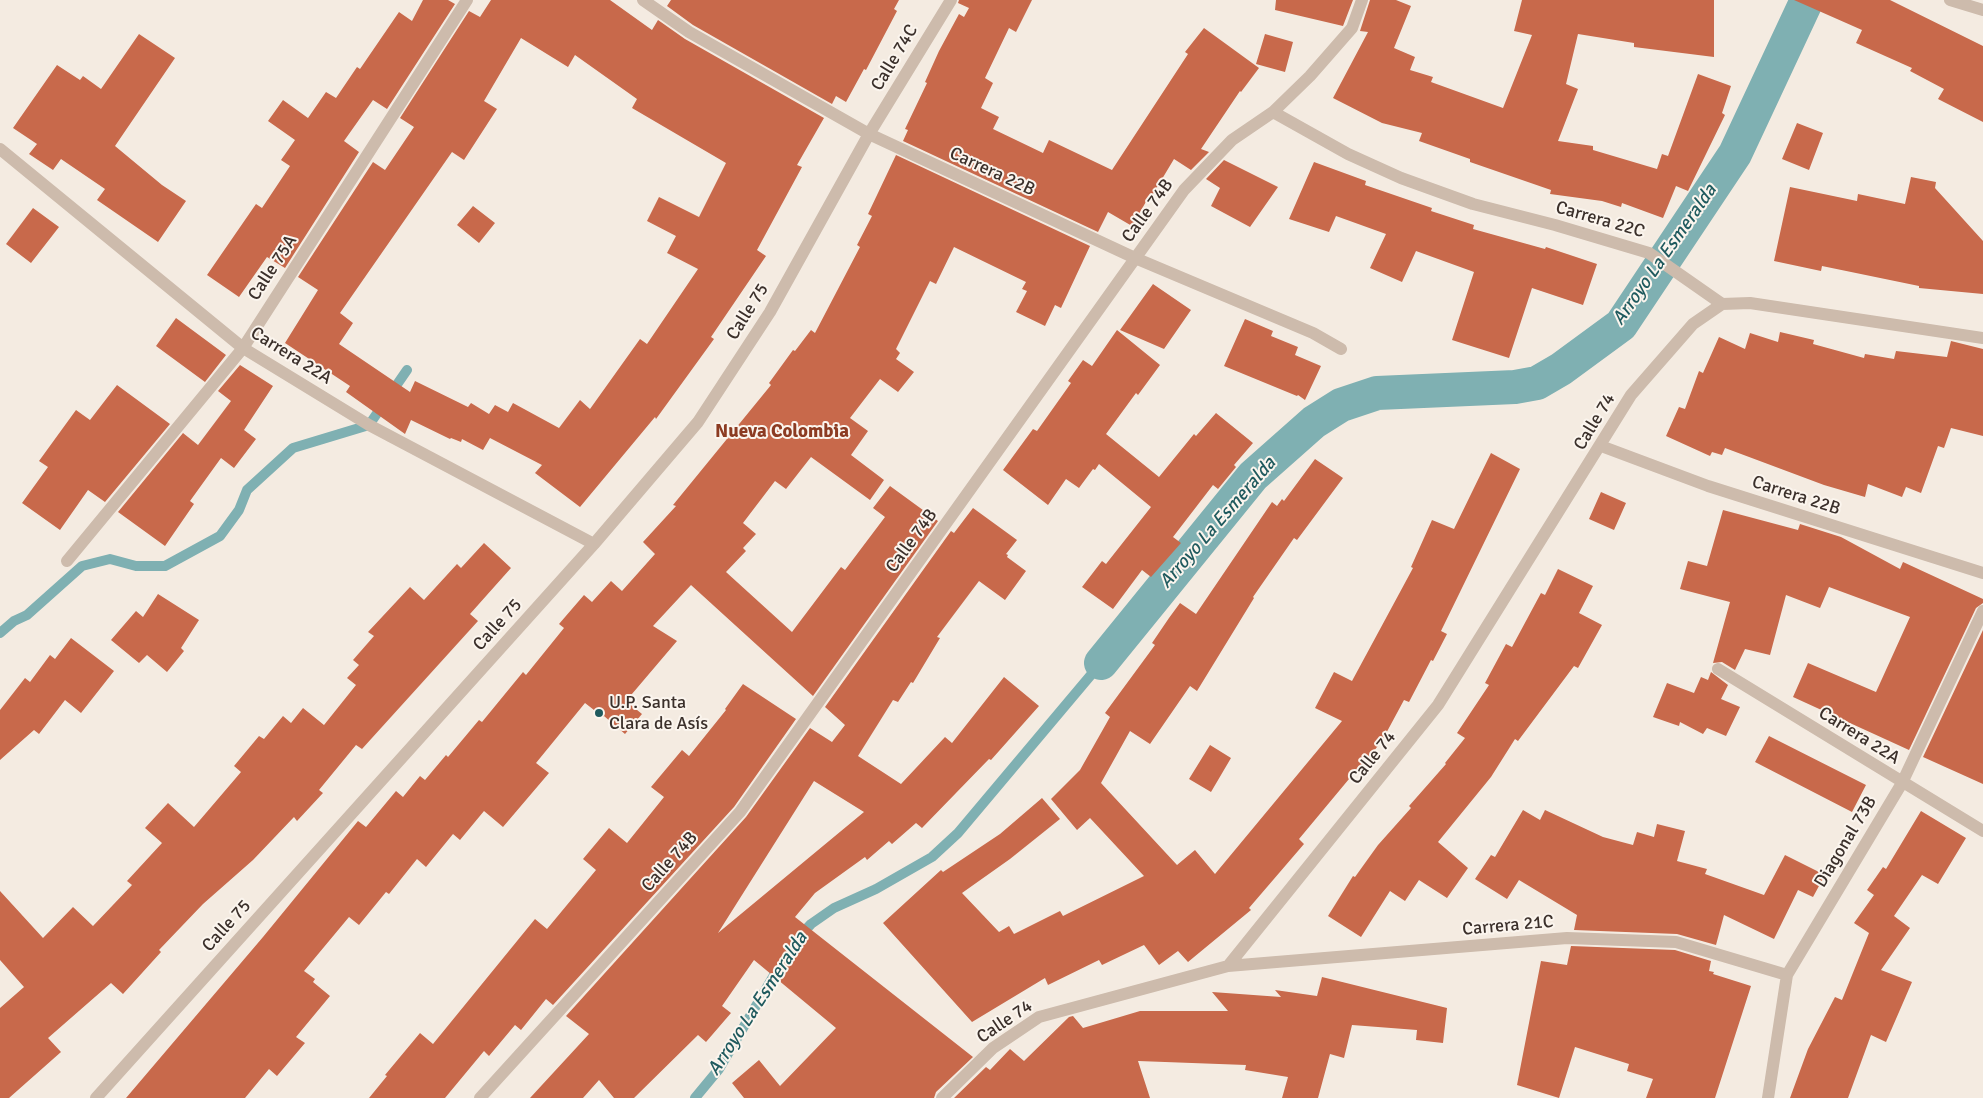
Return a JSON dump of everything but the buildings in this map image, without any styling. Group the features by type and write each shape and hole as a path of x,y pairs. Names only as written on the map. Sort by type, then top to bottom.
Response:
{"street":[{"name":"Calle 75A","path":"67,561 243,348 467,0"},
{"name":"Carrera 22B","path":"643,0 689,32 869,134 1135,258 1312,333 1341,349"},
{"name":"Calle 74C","path":"869,134 951,0"},
{"name":"Calle 74B","path":"480,1098 740,812 1184,190 1232,140 1272,112 1310,76 1352,28 1362,0"},
{"path":"1950,0 1983,10"},
{"name":"Carrera 22C","path":"1272,112 1348,154 1401,178 1473,204 1556,225 1649,253 1722,304"},
{"name":"Calle 75","path":"96,1098 594,544 698,422 770,312 869,134"},
{"name":"Carrera 22A","path":"0,149 243,348 369,424 594,544"},
{"path":"1722,304 1750,303 1983,338"},
{"name":"Calle 74","path":"942,1098 993,1048 1039,1017 1228,966 1438,705 1631,395 1693,324 1722,304"},
{"name":"Carrera 22B","path":"1601,446 1708,486 1983,573"},
{"name":"Diagonal 73B","path":"1768,1098 1787,975 1902,783 1983,611"},
{"name":"Carrera 22A","path":"1718,669 1983,831"},
{"name":"Carrera 21C","path":"1228,966 1567,938 1676,942 1787,975"}],"waterway":[{"name":"Arroyo La Esmeralda","path":"1101,663 1253,476 1314,422 1341,405 1377,393 1515,387 1537,383 1561,369 1621,325 1735,154 1807,0"},
{"path":"0,633 14,621 27,615 82,566 110,559 136,566 165,566 220,536 239,510 247,490 293,448 369,425 407,370"},
{"name":"Arroyo La Esmeralda","path":"799,937 811,924 834,908 876,889 932,857 958,833 1101,663"},
{"name":"Arroyo La Esmeralda","path":"695,1098 719,1069 780,965"}],"place":[{"name":"U.P. Santa Clara de Asís","path":"599,713"}],"district":[{"name":"Nueva Colombia","path":"782,432"}]}
